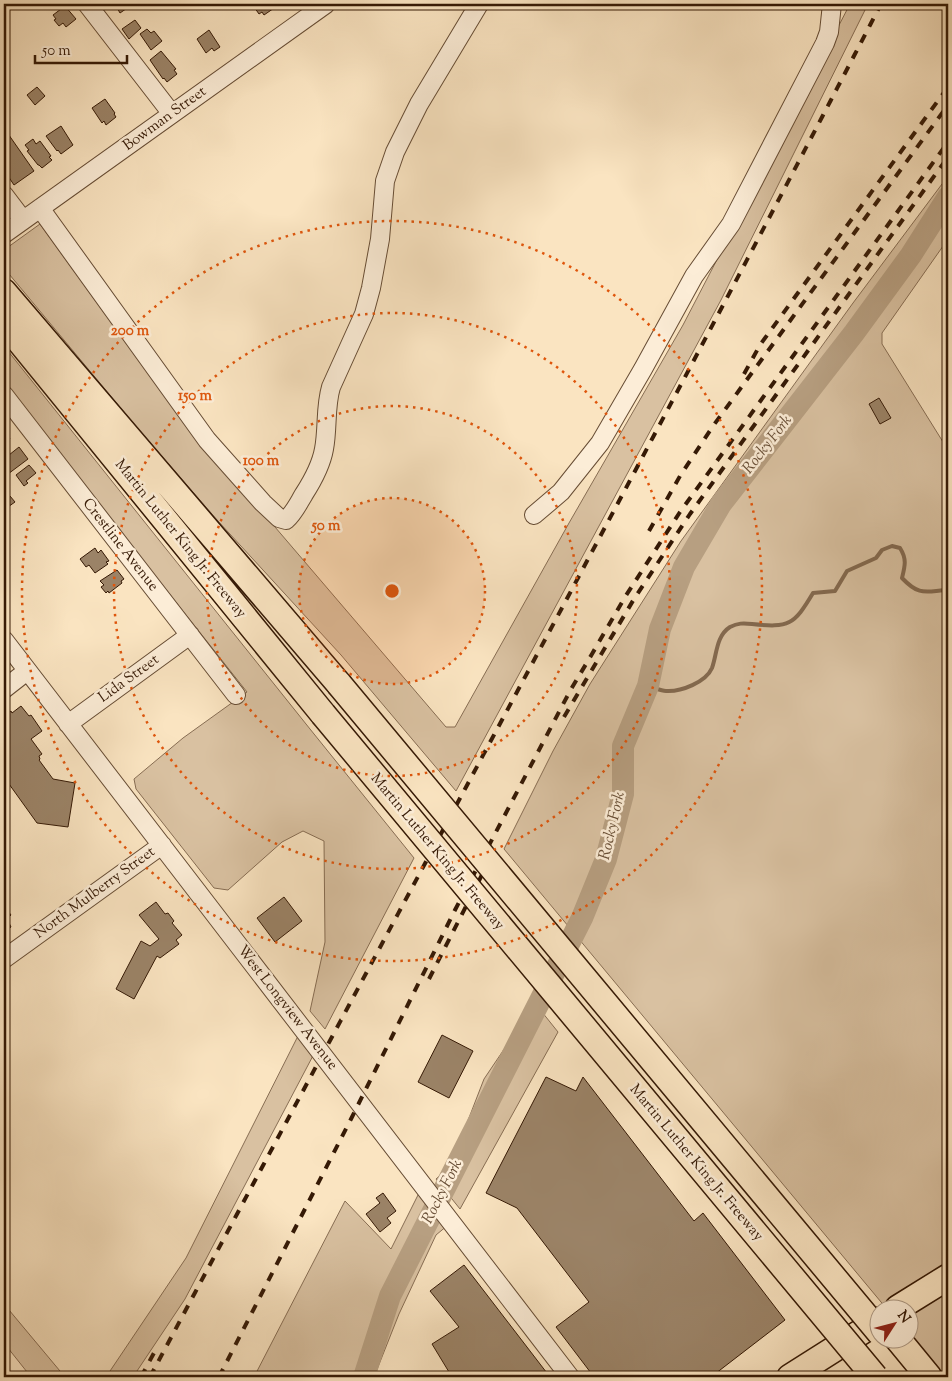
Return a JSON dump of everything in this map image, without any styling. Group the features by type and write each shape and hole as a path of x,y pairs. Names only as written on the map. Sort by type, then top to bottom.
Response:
{"highway":[{"name":"Martin Luther King Jr. Freeway","path":"7,306 275,609 341,680 870,1321"},
{"name":"Martin Luther King Jr. Freeway","path":"7,306 280,663 320,719 875,1377"},
{"path":"341,680 405,748 870,1307"},
{"path":"320,719 862,1377"},
{"path":"914,1298 948,1276"},
{"path":"920,1300 948,1291"},
{"path":"790,1377 870,1325"},
{"path":"892,1348 916,1377"},
{"path":"905,1348 930,1377"}],"street":[{"path":"87,4 172,114"},
{"name":"Bowman Street","path":"4,234 326,4"},
{"path":"40,208 208,440 263,503 279,518 286,520 292,515 313,480 322,458 331,387 364,314 371,288 380,239 385,181 395,152 419,104 479,4"},
{"path":"534,515 561,492 600,443 694,276 731,224 825,43 829,32 832,4"},
{"path":"4,195 23,220"},
{"name":"Crestline Avenue","path":"4,395 236,695"},
{"name":"Lida Street","path":"68,724 190,635"},
{"name":"West Longview Avenue","path":"4,640 570,1377"},
{"path":"4,688 28,671"},
{"name":"North Mulberry Street","path":"4,959 162,845"}],"shaded area":[{"path":"850,4 868,4 721,300 456,791 341,655 218,521 134,424 4,268 4,250 40,224 199,444 269,520 446,727 455,727 683,325"},
{"path":"948,176 948,239 882,333 882,344 948,450 948,1377 943,1377 920,1348 920,1298 878,1298 504,849 553,751 590,684 681,541 853,303"},
{"path":"4,346 414,858 325,1029 310,1011 325,942 324,841 303,831 282,842 228,890 214,888 136,789 134,779 183,738 247,692 4,385"},
{"path":"542,1012 558,1032 460,1209 436,1179 445,1171 455,1154 484,1079 528,1017"},
{"path":"300,1032 316,1050 185,1299 133,1377 106,1377 186,1258"},
{"path":"421,1189 448,1225 436,1235 399,1314 374,1377 254,1377 345,1201 391,1249"},
{"path":"4,1304 65,1377 31,1377 4,1343"}],"building":[{"path":"119,4 133,4 120,13 116,6"},
{"path":"252,4 280,4 264,15 262,12 259,14"},
{"path":"65,6 76,19 66,27 63,23 59,26 54,20 56,19 53,15"},
{"path":"135,20 141,28 129,39 122,29"},
{"path":"147,29 151,33 154,31 162,41 151,50 140,34"},
{"path":"209,30 220,47 214,51 212,48 206,53 197,39"},
{"path":"161,51 176,69 174,70 177,74 167,82 150,60"},
{"path":"37,87 45,96 35,105 27,95"},
{"path":"105,99 116,117 106,125 104,121 102,123 92,108"},
{"path":"61,126 73,145 61,154 46,136"},
{"path":"4,128 34,171 14,185 4,170"},
{"path":"33,139 36,144 40,141 51,156 49,157 52,160 42,168 27,151 29,150 25,145"},
{"path":"879,398 891,418 880,424 869,404"},
{"path":"4,430 10,439 4,444"},
{"path":"19,447 28,459 4,477 4,459"},
{"path":"29,465 36,473 26,481 28,483 24,486 16,475"},
{"path":"10,496 15,502 5,509 4,501"},
{"path":"95,548 98,553 101,550 109,561 106,562 108,564 95,573 89,565 86,567 80,559"},
{"path":"117,570 124,579 121,581 122,583 109,593 108,591 106,593 101,587 104,585 100,581"},
{"path":"21,706 29,716 31,715 42,731 31,739 42,754 39,756 39,760 53,779 75,783 68,827 37,823 4,777 4,716"},
{"path":"284,897 302,921 275,942 257,918"},
{"path":"156,902 165,914 168,913 174,921 172,923 182,935 176,940 179,944 160,958 157,956 134,999 116,989 141,941 150,946 159,939 139,915"},
{"path":"4,906 11,915 7,919 11,927 4,932"},
{"path":"442,1035 473,1051 449,1098 418,1082"},
{"path":"546,1077 576,1091 583,1077 694,1221 703,1213 785,1320 711,1377 594,1377 556,1327 589,1302 517,1208 486,1193"},
{"path":"383,1193 396,1211 387,1218 391,1223 380,1232 366,1214 380,1203 376,1198"},
{"path":"464,1265 550,1377 452,1377 432,1344 459,1327 430,1291"}],"waterway":[{"name":"Rocky Fork","path":"364,1377 390,1296 582,918 606,859 623,794 623,746 648,686 660,629 684,567 721,504 854,333 911,255 948,197"},
{"path":"648,686 664,691 672,691 686,688 699,682 712,668 719,640 730,627 746,623 774,625 789,622 801,612 813,593 835,591 847,571 876,558 882,550 892,546 900,548 904,556 905,563 902,578 908,584 924,592 948,590"}],"railway":[{"path":"150,1377 609,520 881,4"},
{"path":"744,374 760,345 948,87"},
{"path":"649,531 680,476 713,426 948,105"},
{"path":"219,1377 455,910 570,691 625,597 680,512 948,142"},
{"path":"564,717 634,599 690,514 948,157"},
{"path":"429,979 488,863"},
{"path":"141,1377 155,1351"}]}
